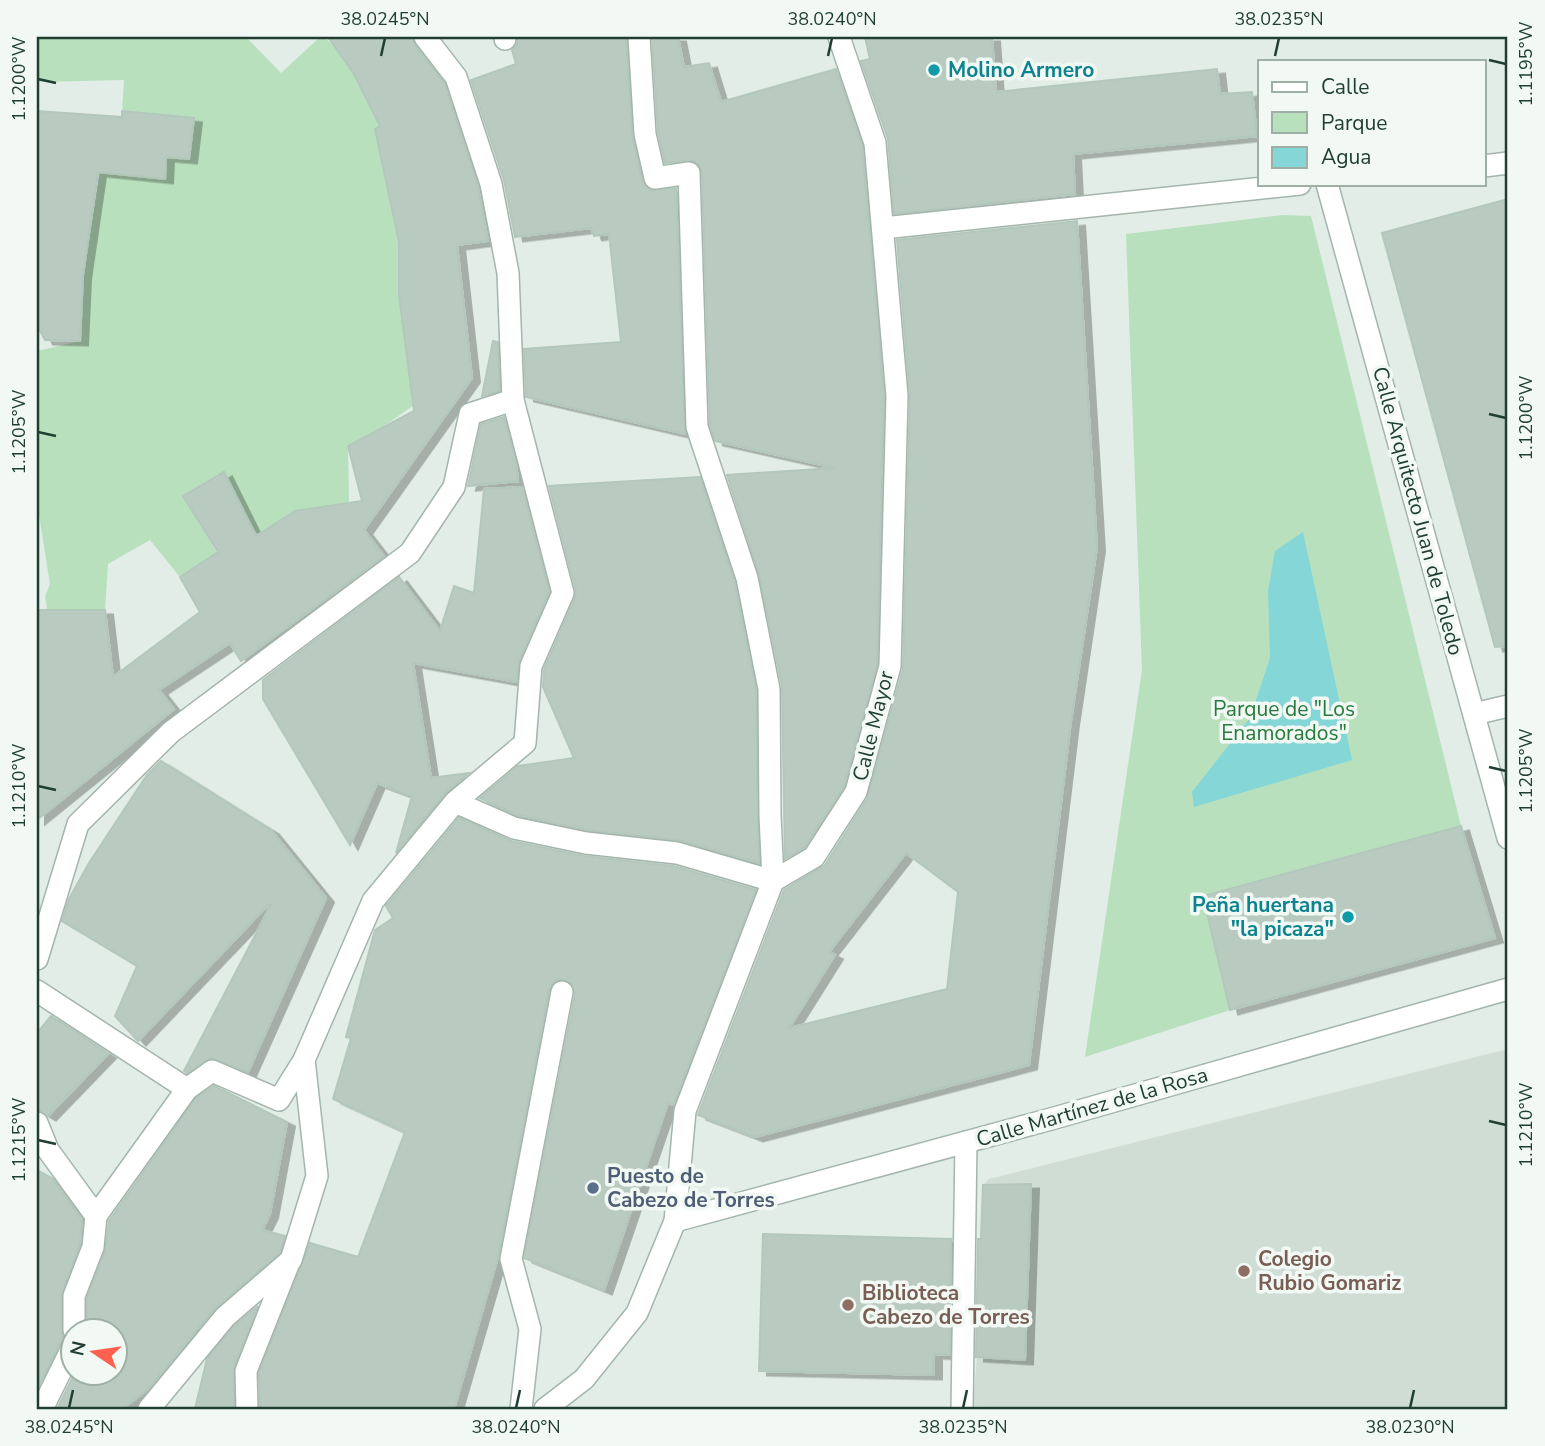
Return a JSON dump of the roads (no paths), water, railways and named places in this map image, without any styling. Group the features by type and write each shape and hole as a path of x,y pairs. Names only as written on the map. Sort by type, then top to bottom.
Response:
{"street":[{"path":"74,1316 74,1296 93,1247 96,1216 187,1089 212,1071 279,1100 304,1060 373,901 455,802 525,743 531,666 563,593 513,400 508,272 491,184 456,77 425,37"},
{"path":"545,1409 584,1379 637,1313 675,1222 685,1111 773,881 769,689 747,578 696,427 689,173 655,178 645,134 639,37"},
{"name":"Calle Mayor","path":"773,881 814,857 856,792 890,666 897,396 875,143 839,37"},
{"path":"1486,166 1508,163"},
{"path":"883,228 1281,186"},
{"name":"Calle Arquitecto Juan de Toledo","path":"1328,186 1508,838"},
{"path":"37,958 78,824 171,732 410,553 454,487 470,414 513,400"},
{"path":"1474,714 1508,706"},
{"path":"455,802 514,828 586,843 677,853 773,881"},
{"name":"Calle Martínez de la Rosa","path":"675,1222 1508,989"},
{"path":"37,991 187,1089"},
{"path":"521,1409 530,1329 511,1259 562,992"},
{"path":"247,1409 246,1371 290,1260 317,1176 304,1060"},
{"path":"37,1123 48,1150 96,1216"},
{"path":"962,1409 966,1142"},
{"path":"149,1409 225,1317 290,1260"},
{"path":"42,1409 60,1372"}],"water":[{"path":"1303,532 1352,760 1194,807 1192,792 1250,718 1270,658 1268,591 1275,551"}],"place":[{"name":"Molino Armero","path":"934,70"},
{"name":"Peña huertana \"la picaza\"","path":"1348,917"},
{"name":"Puesto de Cabezo de Torres","path":"593,1188"},
{"name":"Colegio Rubio Gomariz","path":"1244,1271"},
{"name":"Biblioteca Cabezo de Torres","path":"848,1305"}],"park label":[{"name":"Parque de \"Los Enamorados\"","path":"1284,721"}]}
